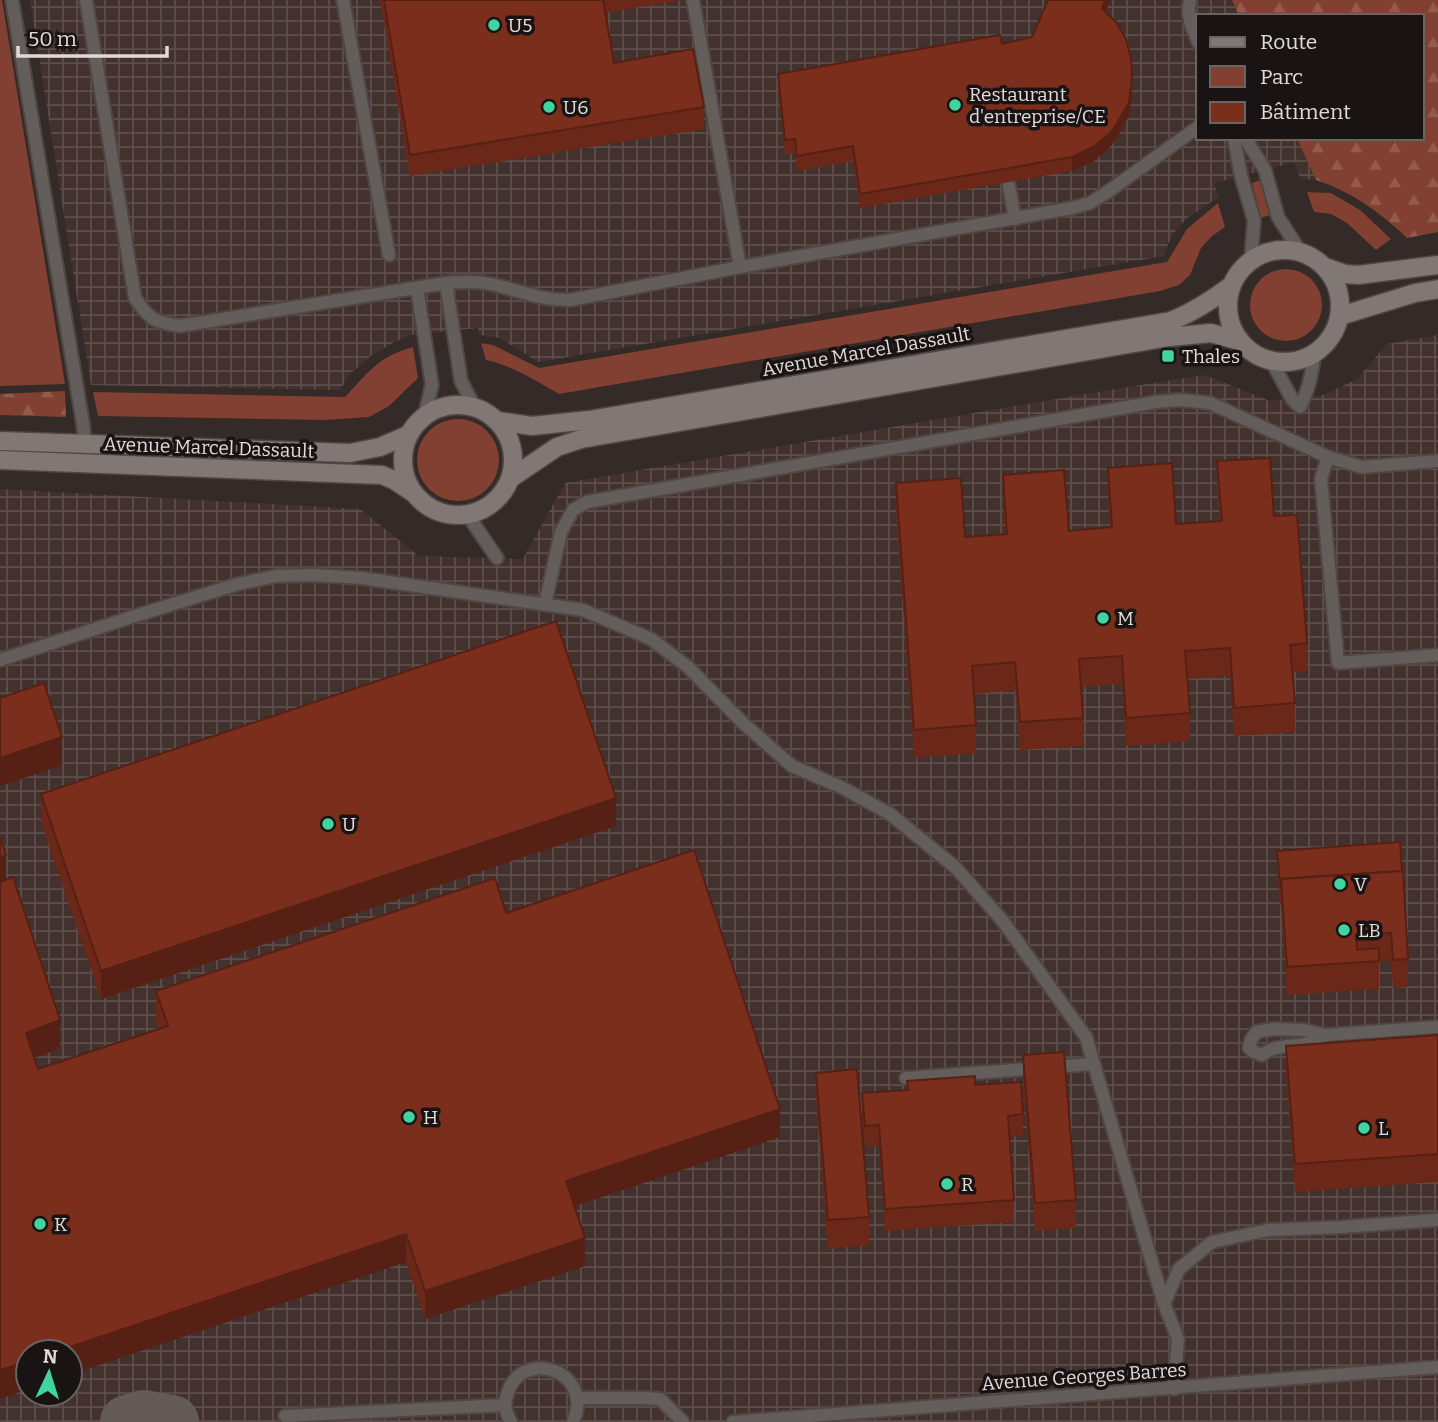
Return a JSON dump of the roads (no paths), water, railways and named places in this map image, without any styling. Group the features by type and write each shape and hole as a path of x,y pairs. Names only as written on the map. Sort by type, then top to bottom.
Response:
{"main road":[{"path":"1283,249 1300,251 1314,257 1335,281 1341,298 1340,316 1335,331 1326,344 1314,354 1286,362 1271,360 1254,353 1240,341 1231,324 1228,304 1231,285 1239,271 1266,252 1283,249"},
{"path":"1325,267 1358,275 1438,265"},
{"name":"Avenue Marcel Dassault","path":"498,421 532,426 589,420 1171,321 1207,304 1231,285"},
{"path":"1340,316 1415,293 1438,289"},
{"name":"Avenue Marcel Dassault","path":"511,478 539,457 557,447 581,439 1169,337 1211,333 1240,341"},
{"path":"449,405 474,406 498,421 507,433 513,448 511,478 495,501 482,510 451,515 436,511 412,492 405,478 403,449 408,435 415,423 425,414 449,405"},
{"name":"Avenue Marcel Dassault","path":"0,441 350,453 380,447 408,435"},
{"name":"Avenue Marcel Dassault","path":"0,460 382,475 412,492"}],"lane":[{"path":"12,0 85,444"},
{"path":"86,0 135,298 146,314 160,323 179,326 467,282 493,284 550,300 570,300 1072,208 1090,203 1196,128"},
{"path":"343,0 389,255"},
{"path":"693,0 740,267"},
{"path":"1189,0 1189,20 1196,37"},
{"path":"1234,140 1241,176 1254,220 1251,260"},
{"path":"1246,140 1265,170 1278,217 1300,251"},
{"path":"1009,186 1015,219"},
{"path":"446,284 461,381 474,406"},
{"path":"417,288 432,385 425,414"},
{"path":"1271,360 1292,399 1300,407 1308,390 1314,354"},
{"path":"545,604 561,532 573,510 587,502 1156,402 1181,400 1210,403 1328,457 1362,467 1438,461"},
{"path":"1328,457 1321,480 1338,663 1438,655"},
{"path":"467,514 497,558"},
{"path":"0,660 238,584 276,576 361,578 583,610 651,639 688,667 743,723 792,766 843,788 890,814 955,867 1002,920 1086,1037 1164,1304 1178,1339 1174,1389"},
{"path":"1325,1035 1312,1043 1280,1046 1262,1055 1249,1048 1256,1032 1274,1029 1304,1030 1325,1035 1438,1027"},
{"path":"906,1078 1094,1063"},
{"path":"1164,1304 1179,1269 1212,1242 1268,1230 1438,1220"},
{"name":"Avenue Georges Barres","path":"733,1422 1438,1367"},
{"path":"510,1422 505,1405 513,1381 523,1373 546,1368 567,1378 574,1387 578,1409 573,1422"},
{"path":"578,1398 660,1399 683,1422"},
{"path":"285,1416 415,1416 505,1405"}],"place":[{"name":"U5","path":"494,25"},
{"name":"Restaurant d'entreprise/CE","path":"955,105"},
{"name":"U6","path":"549,107"},
{"name":"Thales","path":"1168,356"},
{"name":"M","path":"1103,618"},
{"name":"U","path":"328,824"},
{"name":"V","path":"1340,884"},
{"name":"LB","path":"1344,930"},
{"name":"H","path":"409,1117"},
{"name":"L","path":"1364,1128"},
{"name":"R","path":"947,1184"},
{"name":"K","path":"40,1224"}]}
